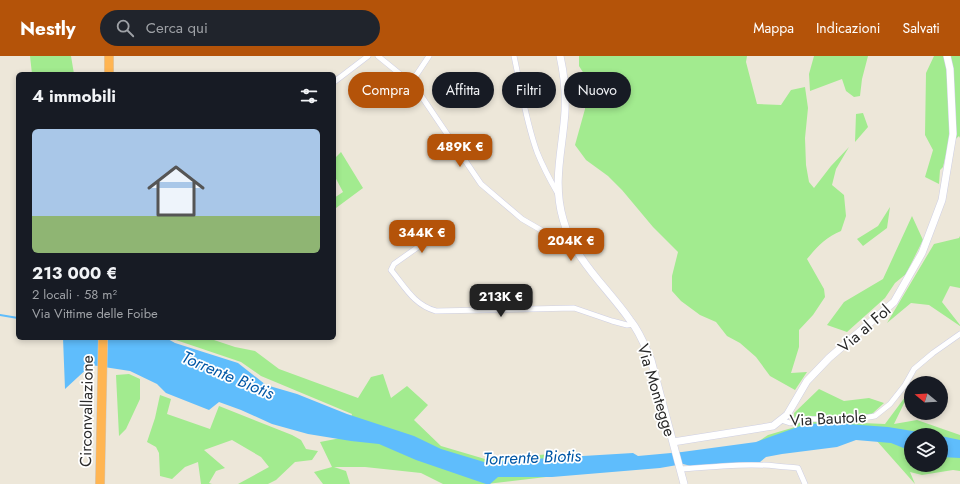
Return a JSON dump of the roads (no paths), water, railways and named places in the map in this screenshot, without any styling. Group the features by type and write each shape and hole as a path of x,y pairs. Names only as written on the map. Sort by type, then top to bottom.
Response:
{"highway":[{"path":"109,56 109,72"},
{"name":"Circonvallazione","path":"100,484 103,340"}],"street":[{"path":"336,80 368,56"},
{"path":"378,56 398,72"},
{"path":"418,72 429,56"},
{"path":"514,56 537,152 558,195"},
{"name":"Via Montegge","path":"560,56 565,87 565,112 557,177 562,219 570,240 581,260 633,324 645,345 651,360 684,484"},
{"name":"Via al Fol","path":"673,442 773,426 787,415 807,381 829,358 894,302 922,253 942,200 953,134 948,56"},
{"path":"424,100 481,184 522,219 553,237 570,240"},
{"path":"442,230 394,264 391,270 416,301 426,308 436,311 574,308 626,325 633,324"},
{"name":"Via Bautole","path":"781,420 790,423 802,420 857,419 875,416 890,404 905,385 914,369 933,353 960,334"},
{"path":"679,466 767,465 798,468 805,484"}],"water":[{"path":"63,340 170,340 238,363 266,385 297,394 347,414 414,436 441,449 484,462 633,453 638,456 682,452 756,442 806,424 833,423 904,430 904,448 891,443 856,440 837,447 766,457 760,462 691,466 683,464 660,468 552,477 498,477 490,484 486,484 416,460 379,444 308,434 272,424 219,402 209,410 166,393 157,384 130,371 91,365 65,389"},
{"path":"948,437 960,440 960,458 948,457"}],"waterway":[{"name":"Torrente Biotis","path":"0,315 16,318"}]}
